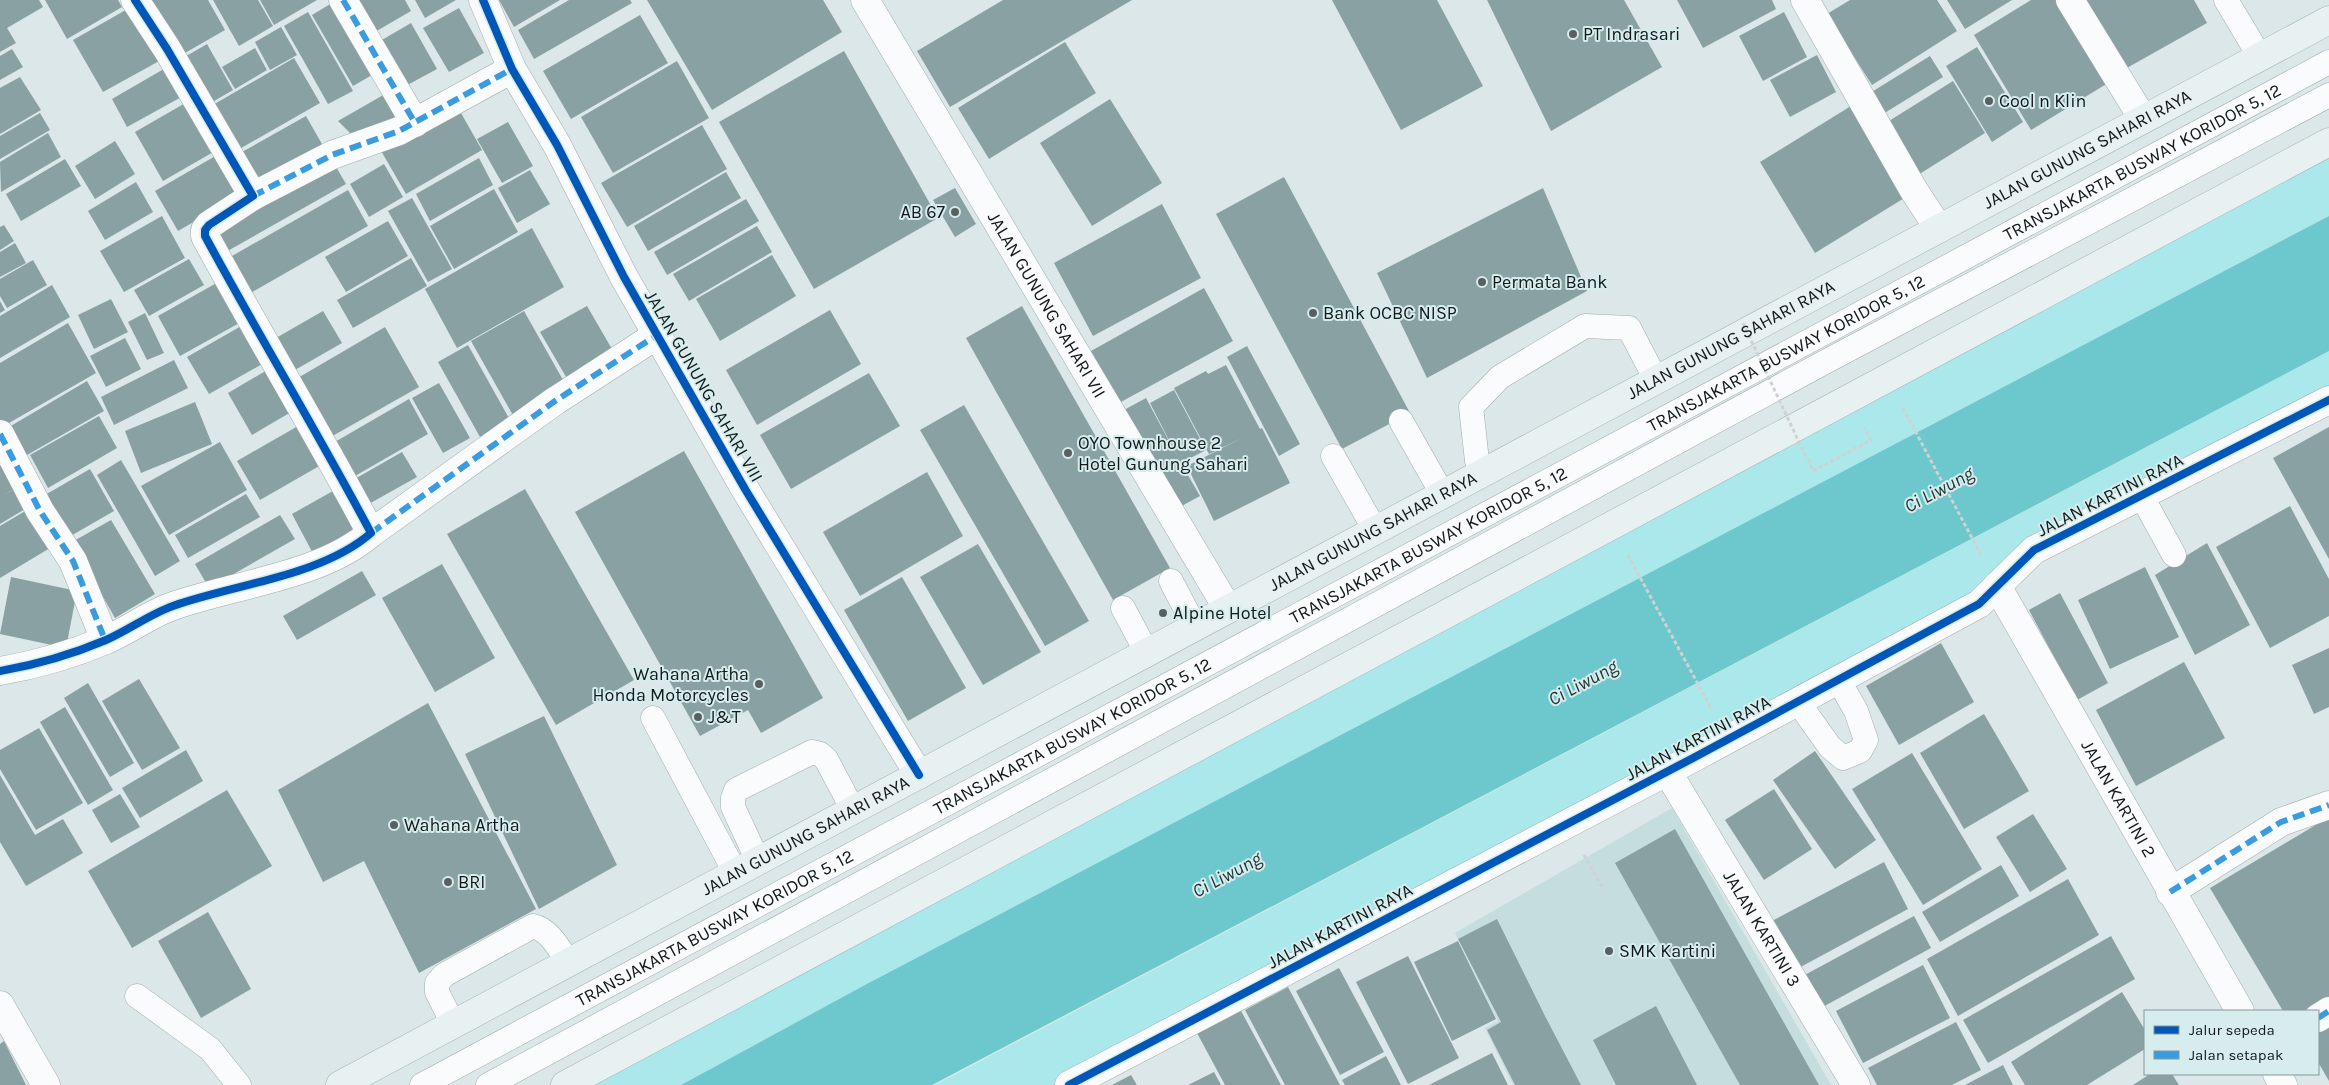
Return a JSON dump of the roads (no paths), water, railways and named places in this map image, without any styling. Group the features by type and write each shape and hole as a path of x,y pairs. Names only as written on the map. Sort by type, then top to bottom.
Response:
{"main road":[{"name":"JALAN GUNUNG SAHARI RAYA","path":"340,1085 919,775 1146,651 1228,610 2329,20"},
{"path":"565,1085 2329,142"}],"street":[{"path":"134,0 167,49 252,196"},
{"path":"343,0 415,122"},
{"name":"JALAN GUNUNG SAHARI VIII","path":"483,0 512,69 557,145 624,277 745,489 919,775"},
{"name":"JALAN GUNUNG SAHARI VII","path":"865,0 1228,610"},
{"path":"1805,0 1913,189 1939,229"},
{"path":"2070,0 2143,119"},
{"path":"372,533 330,455 254,327 206,236 205,230 209,225 252,196 332,154 399,131 512,69"},
{"path":"0,671 28,666 105,640 170,606 304,569 356,547 372,533 555,401 658,335"},
{"name":"JALAN KARTINI RAYA","path":"1069,1085 1798,702 1979,604 2034,550 2329,400"},
{"path":"0,434 7,444 40,511 72,561 105,640"},
{"name":"JALAN KARTINI 2","path":"1997,586 2170,892 2239,1010"},
{"name":"JALAN KARTINI 3","path":"1667,771 1856,1085"},
{"path":"2170,892 2281,822 2329,805"},
{"path":"0,1005 46,1085"}],"lane":[{"path":"2226,0 2260,57"},
{"name":"TRANSJAKARTA BUSWAY KORIDOR 5, 12","path":"422,1085 2329,62"},
{"name":"TRANSJAKARTA BUSWAY KORIDOR 5, 12","path":"488,1085 1825,362 2329,95"},
{"path":"1486,472 1477,461 1471,407 1500,377 1584,326 1629,328 1656,380"},
{"path":"1401,421 1443,495"},
{"path":"1333,456 1375,530"},
{"path":"2141,494 2174,555"},
{"path":"1170,581 1195,627"},
{"path":"1124,608 1146,651"},
{"path":"1798,702 1830,747 1843,758 1860,751 1866,740 1862,727 1838,680"},
{"path":"653,718 747,867"},
{"path":"747,867 733,807 733,798 736,790 812,752 820,754 826,759 853,810"},
{"path":"453,1024 437,992 437,983 444,975 533,926 541,928 550,936 569,963"},
{"path":"137,996 210,1049 239,1085"}],"water":[{"name":"Ci Liwung","path":"2329,216 2329,351 932,1085 681,1085 865,985"}],"place":[{"name":"PT Indrasari","path":"1573,34"},
{"name":"Cool n Klin","path":"1989,101"},
{"name":"AB 67","path":"955,212"},
{"name":"Permata Bank","path":"1482,282"},
{"name":"Bank OCBC NISP","path":"1313,313"},
{"name":"OYO Townhouse 2 Hotel Gunung Sahari","path":"1068,453"},
{"name":"Alpine Hotel","path":"1163,613"},
{"name":"Wahana Artha Honda Motorcycles","path":"759,684"},
{"name":"J&T","path":"698,717"},
{"name":"Wahana Artha","path":"394,825"},
{"name":"BRI","path":"448,882"},
{"name":"SMK Kartini","path":"1609,951"}]}
